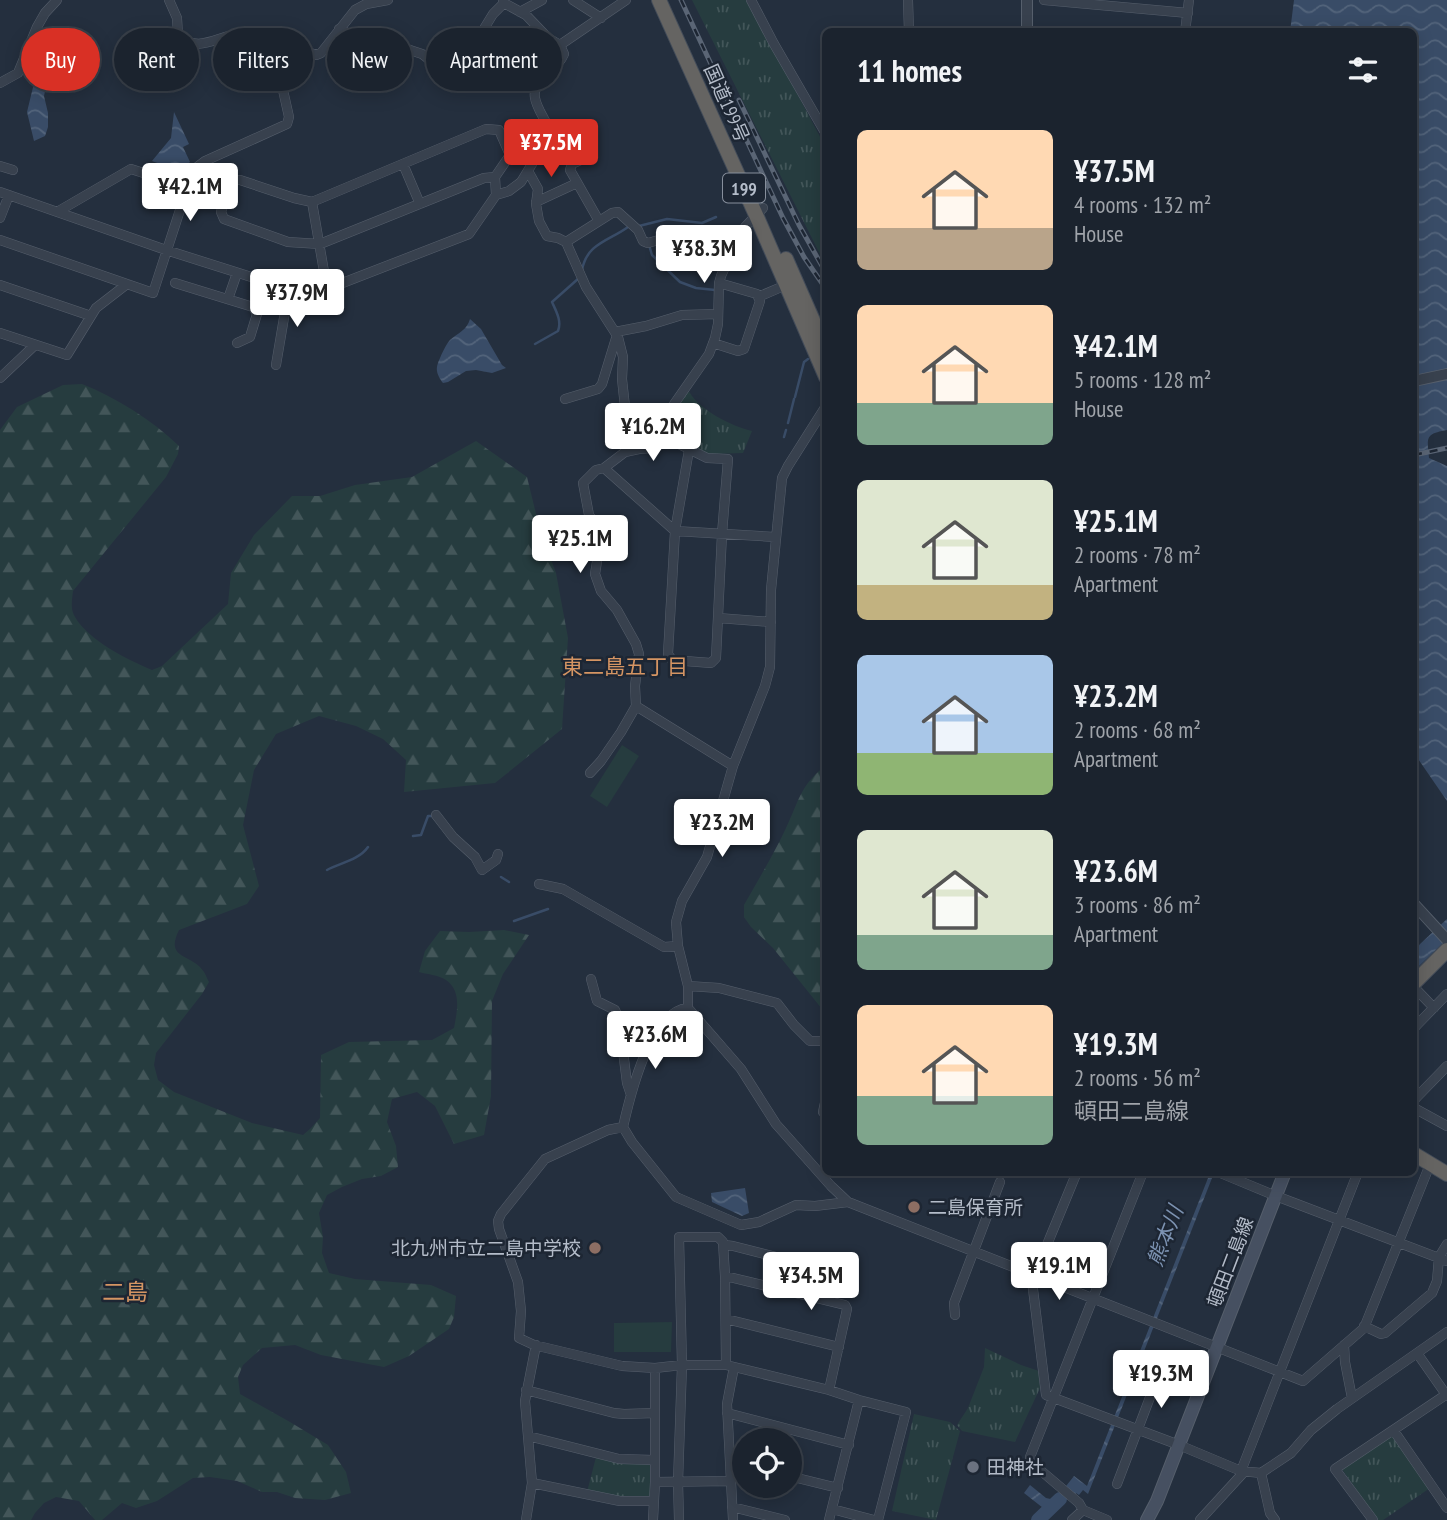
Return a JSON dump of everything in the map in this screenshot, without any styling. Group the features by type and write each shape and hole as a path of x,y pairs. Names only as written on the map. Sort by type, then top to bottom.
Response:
{"highway":[{"name":"国道199号","path":"659,0 822,342"},
{"name":"国道199号","path":"667,0 760,212 786,285 822,368"},
{"path":"1417,982 1447,950"},
{"path":"1417,1148 1447,1174"},
{"path":"1417,1155 1447,1166"}],"main road":[{"name":"頓田二島線","path":"1147,1520 1157,1501 1284,1176"}],"street":[{"path":"0,83 18,73 37,27 57,0"},
{"path":"169,0 177,18 178,34 183,40 199,43 213,41"},
{"path":"340,28 355,9 388,0"},
{"path":"520,12 542,0"},
{"path":"573,0 601,18"},
{"path":"562,44 626,0"},
{"path":"751,0 822,127"},
{"path":"908,0 909,28"},
{"path":"1027,0 1027,28"},
{"path":"1044,0 1188,13"},
{"path":"1186,28 1189,0"},
{"path":"484,28 504,1 526,15 538,28"},
{"path":"313,54 321,53 327,45"},
{"path":"0,240 153,293 193,170 205,161 288,124 283,91"},
{"path":"496,195 517,187 551,133 537,106 535,91"},
{"path":"0,218 4,194 166,250 289,288 327,289 469,234 496,195 495,177 510,155 499,130 486,129 312,202 240,180 209,179 193,170"},
{"path":"583,159 572,164 570,170 598,221"},
{"path":"403,164 419,204"},
{"path":"0,166 13,170"},
{"path":"57,212 131,169 187,187"},
{"path":"528,171 538,189 536,202 547,236 566,242 586,287 616,333 622,348 623,397 628,435 625,452"},
{"path":"232,179 222,212 224,219 288,242 320,244 484,178 495,177"},
{"path":"536,202 577,183"},
{"path":"312,202 327,289"},
{"path":"566,242 611,213 618,212 638,229 643,241 648,243 668,237 688,254 726,265"},
{"path":"590,773 621,733 636,706 635,686 639,654 617,610 601,591 595,574 601,536 600,529 589,515 583,483 596,470 604,468 625,452 652,448 669,439 672,430 672,407 704,361 713,343 718,324 719,283 726,265 745,227 760,212"},
{"path":"228,299 237,272"},
{"path":"175,283 253,307 257,314 254,328 250,337 237,343"},
{"path":"713,343 738,351 744,349 760,301 757,294 719,283"},
{"path":"0,333 67,355 96,307 127,284"},
{"path":"0,285 91,316"},
{"path":"758,298 786,285"},
{"path":"276,365 289,288"},
{"path":"616,333 682,316 718,314"},
{"path":"565,399 598,389 602,384 616,333"},
{"path":"0,378 35,345"},
{"path":"1417,380 1447,374"},
{"path":"822,412 782,478 771,590 770,667 765,686 733,766 708,857 682,901 676,922 678,946 688,986 688,1008 741,1069 776,1124 822,1176"},
{"path":"669,439 707,458 728,459 716,658 711,663 672,660 668,654 675,531 689,450"},
{"path":"604,468 675,531 775,537"},
{"path":"718,618 771,622"},
{"path":"636,706 733,766"},
{"path":"436,814 453,837 475,857 482,870 496,860 498,854"},
{"path":"539,884 563,889 664,947 678,946"},
{"path":"1417,907 1447,940"},
{"path":"592,979 597,1002 615,1010 619,1019 631,1095"},
{"path":"688,986 719,988 777,1003 810,1041 822,1041"},
{"path":"1417,988 1434,1008"},
{"path":"1417,1025 1447,994"},
{"path":"688,1008 679,1009 666,1019 648,1047 631,1095 624,1127 632,1142 676,1197 741,1225 759,1222 796,1205 848,1202"},
{"path":"1417,1097 1447,1066"},
{"path":"1417,1110 1447,1126"},
{"path":"624,1127 608,1130 545,1159 501,1214 499,1229 518,1282 521,1311 519,1338 536,1345 622,1366 730,1366 906,1412 876,1520 832,1509"},
{"path":"822,1176 848,1202 1303,1381 1364,1326 1431,1160"},
{"path":"1075,1176 1032,1281 1046,1395 1242,1471 1261,1474 1291,1454 1311,1430 1352,1398 1447,1332"},
{"path":"1107,1520 1083,1510 1079,1503 1031,1461 1030,1457 1141,1176"},
{"path":"1228,1176 1443,1259"},
{"path":"1200,1520 1242,1471 1356,1176"},
{"path":"955,1315 954,1303 1000,1182"},
{"path":"679,1520 682,1365 679,1237 718,1237 723,1242 730,1366 727,1413 733,1520"},
{"path":"1364,1326 1381,1334 1385,1333 1428,1297 1437,1281 1447,1244"},
{"path":"723,1245 792,1261 785,1290"},
{"path":"725,1276 845,1305 847,1310 829,1390"},
{"path":"726,1319 839,1346"},
{"path":"526,1520 532,1483 525,1402 536,1345"},
{"path":"1344,1345 1352,1398"},
{"path":"1373,1520 1335,1469 1447,1395 1417,1353"},
{"path":"653,1520 655,1368"},
{"path":"1117,1484 1157,1378"},
{"path":"526,1390 614,1413 655,1413"},
{"path":"829,1520 859,1400"},
{"path":"727,1413 849,1445"},
{"path":"1394,1431 1447,1508"},
{"path":"528,1436 619,1459 654,1460"},
{"path":"1261,1474 1270,1513 1275,1520"},
{"path":"802,1479 838,1488"},
{"path":"655,1482 730,1480"},
{"path":"532,1483 620,1502 654,1501"},
{"path":"732,1507 785,1520"},
{"path":"1072,1520 1083,1510"}],"green space":[{"path":"692,0 747,0 822,141 822,258"},
{"path":"82,384 134,410 179,446 178,454 166,477 73,591 72,598 73,614 89,634 121,655 152,670 162,666 228,604 231,573 254,535 292,496 320,496 355,485 412,477 476,441 527,477 539,526 556,573 568,638 562,729 495,783 404,792 406,760 383,739 356,726 319,716 276,734 254,770 243,825 259,886 247,904 179,930 175,940 177,951 199,966 209,982 156,1053 154,1065 158,1080 174,1092 252,1123 303,1135 320,1118 321,1055 349,1042 432,1040 454,1028 457,1002 451,985 443,978 419,972 425,951 440,931 504,930 529,935 503,974 492,1001 491,1096 484,1135 454,1144 435,1106 417,1092 392,1099 387,1122 396,1146 398,1167 381,1176 362,1179 327,1195 319,1213 323,1237 322,1253 329,1273 355,1279 431,1285 456,1296 454,1317 449,1329 409,1356 384,1367 321,1355 295,1345 262,1348 243,1365 238,1377 240,1394 328,1445 346,1472 351,1493 325,1500 262,1492 237,1481 210,1477 193,1478 157,1501 136,1508 122,1503 102,1520 95,1520 79,1501 56,1497 44,1503 31,1520 0,1520 0,430 17,407 63,385"},
{"path":"688,389 706,410 752,431 743,453 709,454 673,438 673,412"},
{"path":"622,745 639,756 607,807 590,796"},
{"path":"822,769 822,1009 744,917 744,905 786,828 801,794"},
{"path":"672,1322 671,1352 614,1352 614,1323"},
{"path":"985,1348 1039,1371 1040,1388 1015,1442 962,1431 957,1425 968,1408 984,1367"},
{"path":"914,1414 950,1422 960,1431 936,1520 892,1511"},
{"path":"1393,1435 1430,1488 1383,1520 1377,1520 1342,1469"},
{"path":"596,1457 650,1465 650,1495 646,1499 618,1498 587,1492"}],"water":[{"path":"1294,0 1447,0 1447,430 1431,435 1428,445 1429,458 1447,466 1447,801 1417,757 1417,28 1290,28"},
{"path":"32,91 45,91 48,127 45,136 34,141 27,112"},
{"path":"174,112 189,144 183,147 190,162 179,171 152,161 171,138"},
{"path":"470,319 481,329 506,368 492,373 466,371 443,383 437,369 440,357 448,342 464,329"},
{"path":"1447,919 1447,939 1417,968 1417,948"},
{"path":"1209,1176 1213,1176 1088,1494 1083,1490 1079,1495 1070,1493 1052,1515 1024,1493 1030,1485 1046,1498 1055,1500 1074,1476 1087,1486"},
{"path":"745,1188 749,1213 742,1216 712,1202 711,1193"}],"waterway":[{"path":"639,226 667,219 702,223 716,217"},
{"path":"582,270 594,248 628,227"},
{"path":"649,245 652,255 680,282 696,288 715,290"},
{"path":"535,344 558,331 559,320 552,302 579,278"},
{"path":"795,397 804,362 808,359"},
{"path":"788,423 794,399"},
{"path":"784,437 786,430"},
{"path":"413,836 421,835 428,816 434,816"},
{"path":"327,870 354,858 368,847"},
{"path":"501,877 509,882"},
{"path":"514,921 548,909"},
{"name":"熊本川","path":"1038,1520 1060,1499"}],"railway":[{"path":"681,0 783,218 822,283"},
{"path":"739,100 799,225 822,266"},
{"path":"1417,454 1447,448"}],"place":[{"name":"二島保育所","path":"914,1207"},
{"name":"北九州市立二島中学校","path":"595,1248"},
{"name":"田神社","path":"973,1467"}],"district":[{"name":"東二島五丁目","path":"625,666"},
{"name":"二島","path":"125,1291"}]}
